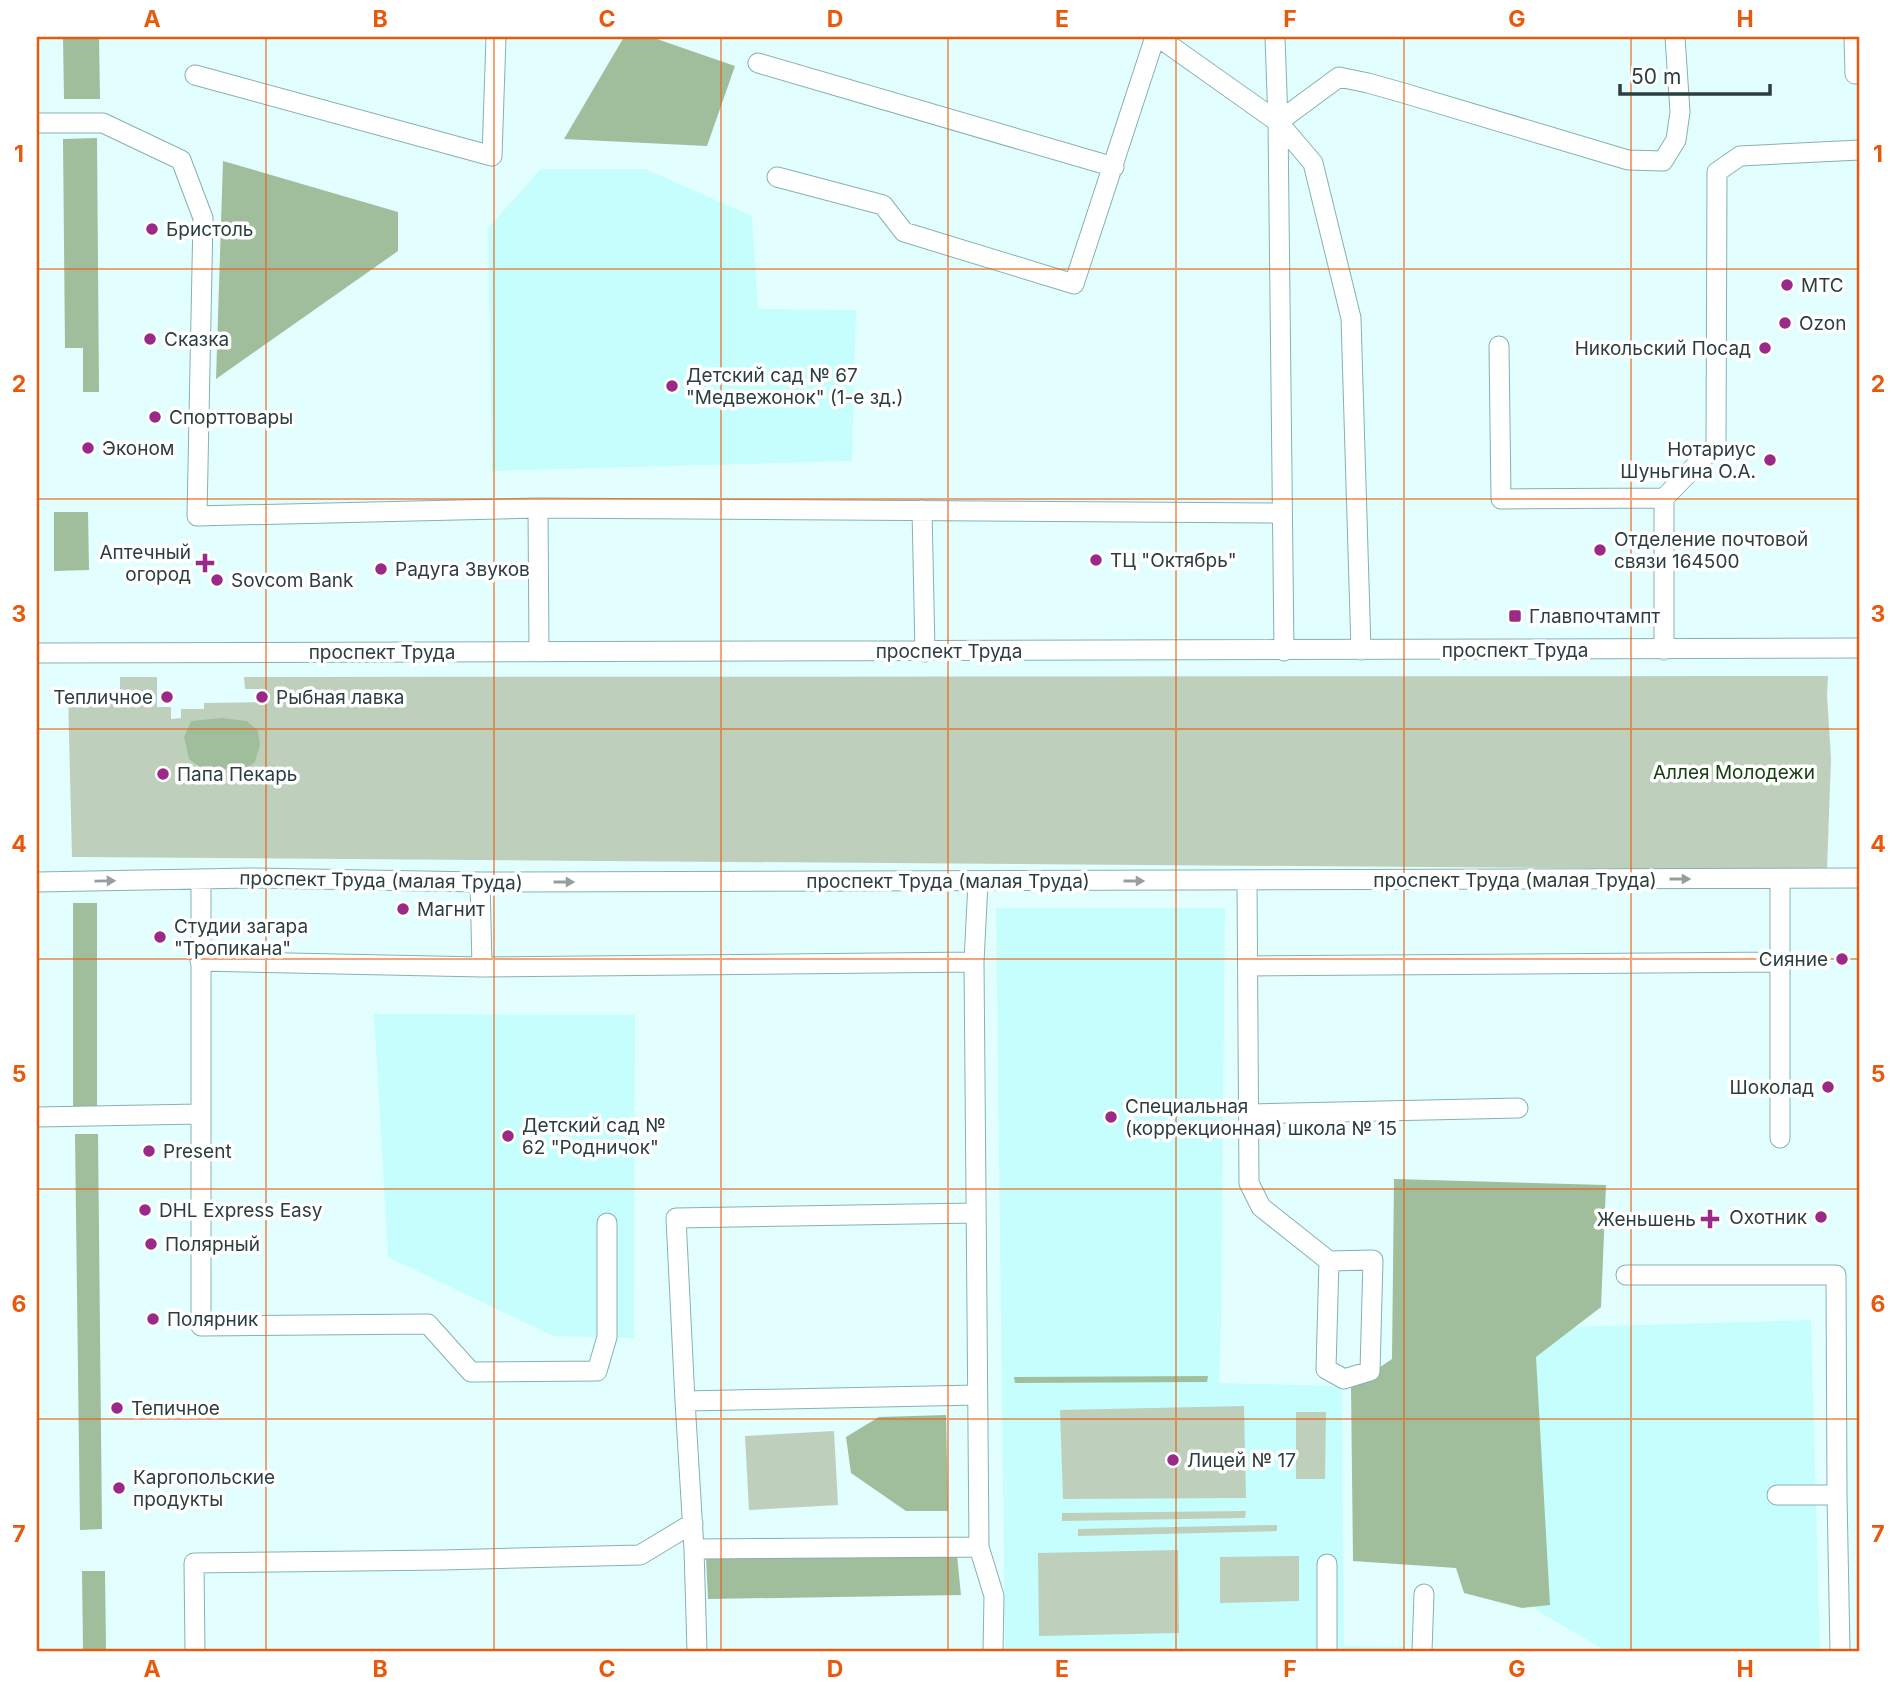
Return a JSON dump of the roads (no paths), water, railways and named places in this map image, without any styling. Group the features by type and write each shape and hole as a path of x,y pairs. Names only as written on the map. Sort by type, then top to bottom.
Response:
{"street":[{"path":"195,75 492,156 496,37"},
{"path":"778,177 883,205 904,232 1074,285 1157,37 1278,122 1313,163 1351,318 1361,650"},
{"path":"1275,37 1284,650"},
{"path":"1854,37 1854,74"},
{"path":"1278,122 1339,77 1400,92 1628,160 1663,161 1676,140 1680,112 1670,38"},
{"path":"758,62 1114,167"},
{"path":"37,123 103,122 181,160 203,219 197,516 538,508 1282,513"},
{"path":"1664,650 1664,498 1716,445 1717,172 1740,156 1860,150"},
{"path":"1499,346 1500,499 1664,498"},
{"path":"538,508 539,652"},
{"path":"922,510 925,652"},
{"name":"проспект Труда","path":"37,653 1860,649"},
{"name":"проспект Труда (малая Труда)","path":"37,882 251,878 480,882 978,882 1860,878"},
{"path":"201,879 201,1326 428,1324 471,1372 597,1371 607,1337 607,1223"},
{"path":"1780,879 1780,1138"},
{"path":"1247,880 1249,1183 1261,1207 1329,1261 1373,1260 1370,1371 1344,1380 1326,1369 1329,1261"},
{"path":"480,882 482,967"},
{"path":"978,882 974,962 979,1547 994,1596 993,1651"},
{"path":"200,961 482,967 974,962"},
{"path":"1249,966 1779,962"},
{"path":"1248,1114 1518,1108"},
{"path":"37,1117 200,1114"},
{"path":"697,1651 693,1523 676,1218 975,1213"},
{"path":"1626,1275 1836,1275 1840,1651"},
{"path":"685,1401 977,1395"},
{"path":"1777,1495 1838,1495"},
{"path":"195,1651 194,1563 640,1555 693,1523"},
{"path":"694,1549 979,1547"},
{"path":"1327,1651 1328,1564"},
{"path":"1422,1651 1424,1594"}],"place":[{"name":"Бристоль","path":"152,229"},
{"name":"МТС","path":"1787,285"},
{"name":"Ozon","path":"1785,323"},
{"name":"Сказка","path":"150,339"},
{"name":"Никольский Посад","path":"1765,348"},
{"name":"Детский сад № 67 \"Медвежонок\" (1-е зд.)","path":"672,386"},
{"name":"Спорттовары","path":"155,417"},
{"name":"Эконом","path":"88,448"},
{"name":"Нотариус Шуньгина О.А.","path":"1770,460"},
{"name":"Отделение почтовой связи 164500","path":"1600,550"},
{"name":"ТЦ \"Октябрь\"","path":"1096,560"},
{"name":"Аптечный огород","path":"205,563"},
{"name":"Радуга Звуков","path":"381,569"},
{"name":"Sovcom Bank","path":"217,580"},
{"name":"Главпочтампт","path":"1515,616"},
{"name":"Тепличное","path":"167,697"},
{"name":"Рыбная лавка","path":"262,697"},
{"name":"Папа Пекарь","path":"163,774"},
{"name":"Магнит","path":"403,909"},
{"name":"Студии загара \"Тропикана\"","path":"160,937"},
{"name":"Сияние","path":"1842,959"},
{"name":"Шоколад","path":"1828,1087"},
{"name":"Специальная (коррекционная) школа № 15","path":"1111,1117"},
{"name":"Детский сад № 62 \"Родничок\"","path":"508,1136"},
{"name":"Present","path":"149,1151"},
{"name":"DHL Express Easy","path":"145,1210"},
{"name":"Охотник","path":"1821,1217"},
{"name":"Женьшень","path":"1710,1219"},
{"name":"Полярный","path":"151,1244"},
{"name":"Полярник","path":"153,1319"},
{"name":"Тепичное","path":"117,1408"},
{"name":"Лицей № 17","path":"1173,1460"},
{"name":"Каргопольские продукты","path":"119,1488"}],"park label":[{"name":"Аллея Молодежи","path":"1734,772"}]}
